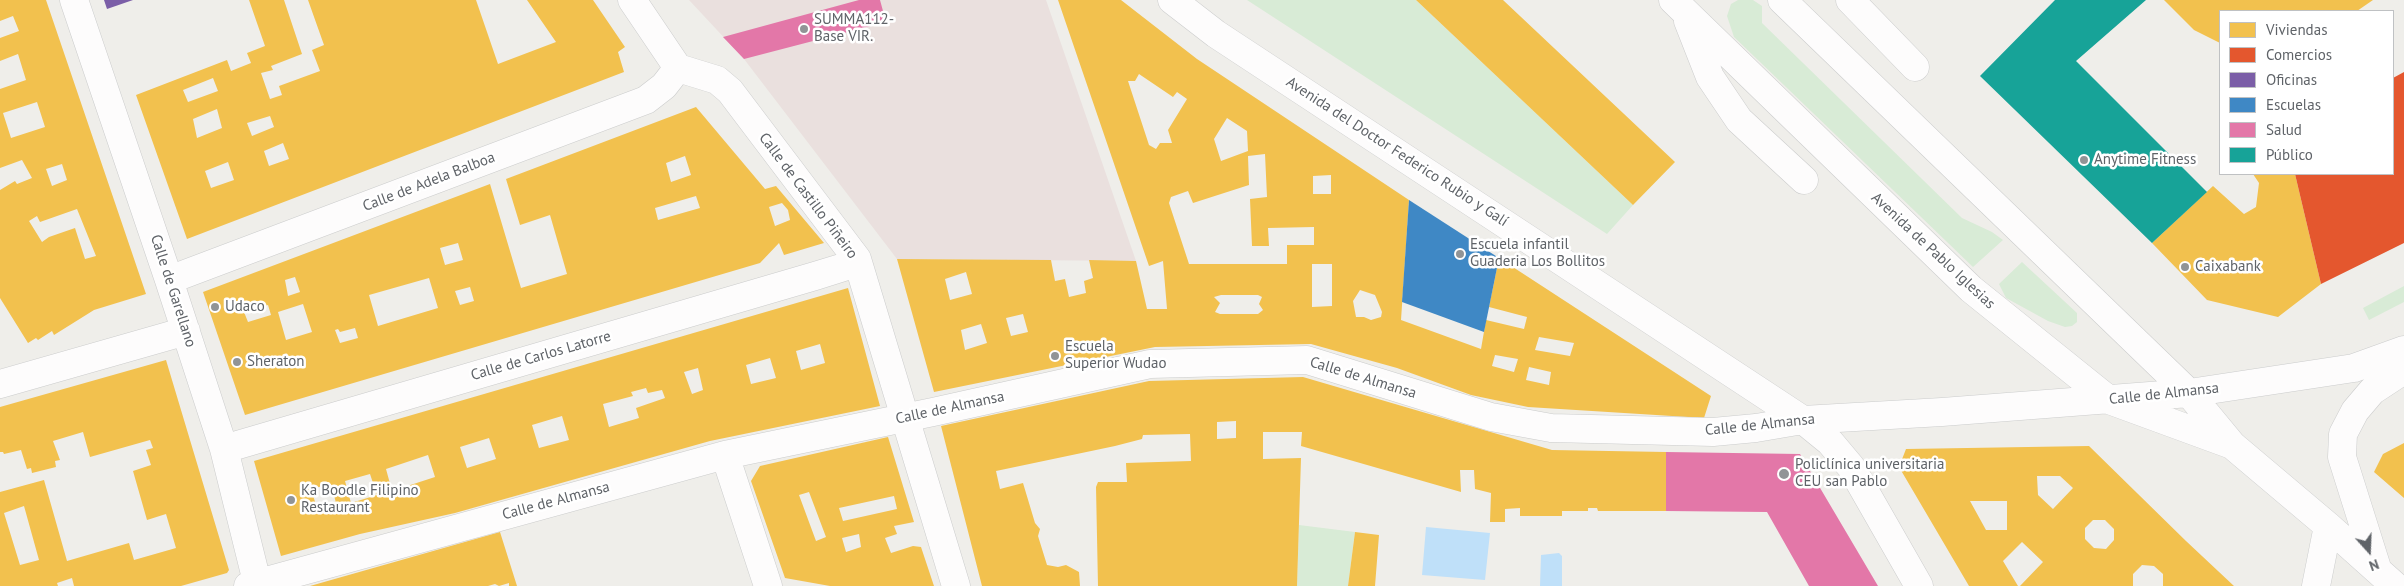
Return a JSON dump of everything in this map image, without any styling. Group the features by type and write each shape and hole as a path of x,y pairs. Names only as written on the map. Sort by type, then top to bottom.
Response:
{"street":[{"name":"Calle de Garellano","path":"74,0 170,280 224,449 254,585"},
{"path":"632,0 678,68"},
{"name":"Avenida del Doctor Federico Rubio y Galí","path":"1172,0 1216,34 1803,420 1830,442 1851,467 1919,586"},
{"name":"Avenida de Pablo Iglesias","path":"1782,0 2190,393 2232,445 2386,578"},
{"path":"1850,0 1915,66"},
{"path":"1684,4 1710,77 1739,120 1804,180"},
{"name":"Avenida de Pablo Iglesias","path":"1684,4 1971,289 2109,400 2232,445"},
{"name":"Calle de Adela Balboa","path":"170,280 646,100 664,86 678,68"},
{"name":"Calle de Castillo Piñeiro","path":"678,68 717,80 730,91 857,259 956,586"},
{"name":"Calle de Carlos Latorre","path":"224,449 815,276 844,267 857,259"},
{"path":"2,380 186,331"},
{"name":"Calle de Almansa","path":"254,585 725,455 905,418 1150,364 1307,360 1491,417 1551,428 1713,432 1756,428 1803,420 2190,393 2354,368 2404,350"},
{"path":"2386,578 2342,457 2343,434 2355,410 2372,391 2404,370"},
{"path":"725,455 768,586"},
{"path":"2316,586 2328,526"}],"shaded area":[{"path":"689,0 1046,0 1136,261 897,259 744,59"}],"green space":[{"path":"1247,0 1416,0 1633,205 1607,234"},
{"path":"1738,0 1753,0 1762,6 1762,23 1962,218 1992,232 2003,240 1973,267 1734,37 1727,16 1731,4"},
{"path":"2022,262 2077,313 2077,322 2072,326 2065,327 2048,321 2006,298 1999,284"},
{"path":"2404,286 2404,302 2369,320 2363,308"},
{"path":"1299,525 1355,532 1348,586 1297,586"}],"water":[{"path":"1426,527 1490,533 1485,580 1422,575"},
{"path":"1559,553 1562,556 1562,586 1540,586 1541,555"}],"building: Viviendas":[{"path":"0,0 46,0 146,294 94,310 54,335 52,331 38,340 36,338 28,343 0,298 0,190 15,181 17,184 32,178 22,160 0,168 0,89 26,80 18,54 0,61 0,38 19,31 13,16 0,21","holes":["37,102 45,127 11,138 3,113","62,164 67,180 52,186 46,169","77,209 96,256 85,259 75,228 49,237 42,242 29,221 37,216 40,222"]},
{"path":"249,0 284,0 302,54 271,66 273,70 261,73 270,99 282,95 279,86 320,71 312,50 324,45 308,0 476,0 498,64 556,42 527,0 593,0 625,47 618,52 624,72 187,239 136,95 227,60 231,71 251,63 247,53 265,46","holes":["213,78 218,91 188,102 183,90","217,109 222,128 197,138 193,119","270,116 274,127 252,136 247,123","283,143 289,159 269,166 264,151","228,162 234,180 211,188 205,171"]},
{"path":"1058,0 1121,0 1197,59 1409,200 1401,320 1481,349 1486,320 1524,329 1527,317 1489,307 1499,258 1711,396 1704,418 1528,407 1471,395 1397,368 1311,344 1155,347 934,392 897,259 1051,260 1055,281 1065,279 1069,297 1086,293 1084,281 1093,278 1089,260 1136,261 1147,309 1167,309 1163,261 1149,266","holes":["1139,74 1173,97 1177,92 1187,99 1168,130 1172,143 1160,143 1156,149 1149,145 1128,81 1135,81","1227,118 1247,131 1248,151 1221,161 1214,139","1265,154 1267,197 1250,199 1252,246 1269,246 1268,228 1314,227 1314,245 1287,245 1287,264 1189,264 1169,203 1171,197 1188,191 1193,203 1249,185 1248,156","1331,175 1331,194 1313,194 1313,176","1312,264 1332,264 1332,306 1312,307","966,272 972,294 950,300 945,279","1360,290 1375,295 1382,312 1381,317 1371,320 1364,317 1356,317 1353,301","1221,295 1258,295 1262,297 1259,304 1263,310 1258,314 1220,314 1215,312 1220,303 1214,297","1023,314 1028,332 1011,336 1006,318","981,324 987,343 965,350 961,330","1539,337 1574,343 1570,356 1535,350","1495,355 1518,359 1514,372 1492,366","1529,367 1551,372 1549,385 1526,380"]},
{"path":"1416,0 1503,0 1675,162 1633,205"},
{"path":"2164,0 2373,0 2358,10 2219,10 2219,42 2194,30"},
{"path":"696,107 765,189 776,186 824,243 784,255 779,243 760,263 245,415 203,292 490,184 521,288 567,274 550,215 520,225 506,179","holes":["685,156 691,175 671,182 666,163","696,196 700,208 658,220 655,208","782,203 788,210 790,220 775,226 769,207","458,243 463,260 445,265 440,248","295,277 300,292 288,296 285,280","429,278 438,308 378,326 369,295","470,287 474,301 460,305 455,291","303,304 312,332 286,340 278,312","268,305 271,315 248,322 244,312","355,328 358,338 340,343 335,330 338,329 340,332"]},
{"path":"2254,175 2295,175 2321,284 2278,317 2207,300 2152,243 2213,186 2244,214 2256,207 2259,183"},
{"path":"848,288 880,406 710,441 455,513 360,534 281,556 254,461","holes":["820,344 825,363 801,370 796,351","770,358 776,378 751,384 746,365","698,368 703,390 692,394 684,372","646,388 648,393 662,390 665,398 636,408 639,418 609,427 603,404 633,396 631,392","562,416 569,440 539,448 532,425","489,438 496,459 467,468 460,447","428,455 435,477 392,491 386,469","370,474 377,495 351,503 345,481","331,484 336,503 317,508 311,489"]},
{"path":"166,360 229,570 227,573 181,586 74,586 72,578 57,583 58,586 0,586 0,492 44,480 67,561 129,543 134,560 176,548 166,514 147,520 133,471 151,465 146,450 153,448 150,440 90,457 83,432 53,441 60,460 55,461 56,467 32,473 31,468 27,469 21,450 4,454 0,452 0,407","holes":["24,506 39,560 20,565 4,513"]},
{"path":"1303,377 1552,450 1666,452 1666,511 1598,511 1597,508 1588,508 1588,511 1562,511 1562,516 1520,516 1520,508 1505,509 1505,522 1490,522 1491,493 1475,489 1474,470 1460,470 1461,492 1301,446 1302,432 1263,432 1263,459 1301,458 1297,586 1098,586 1096,487 1098,482 1127,482 1126,463 1191,461 1190,434 1143,435 1142,439 1115,446 996,471 1000,489 1023,483 1035,523 1040,529 1038,536 1047,565 1058,567 1066,565 1079,572 1080,586 982,586 941,426 1149,381","holes":["1236,421 1236,438 1217,439 1217,422"]},
{"path":"888,437 914,522 894,526 897,534 885,538 891,553 913,546 921,547 934,586 830,586 785,578 751,481 760,466","holes":["809,492 826,537 816,541 799,495","894,496 897,509 843,521 839,508","859,534 861,547 846,552 842,538"]},
{"path":"2404,443 2404,498 2374,472 2383,454"},
{"path":"2089,446 2234,586 2163,586 2163,574 2154,566 2142,565 2133,574 2133,586 2020,586 2043,562 2022,542 2003,561 2018,586 1969,586 1899,467 1906,449","holes":["2037,476 2060,476 2073,488 2053,509 2038,495","1970,501 2007,501 2007,530 1986,530","2093,520 2105,520 2114,529 2114,540 2106,549 2094,548 2085,539 2085,528"]},
{"path":"500,532 517,586 509,586 509,583 499,586 495,584 488,586 310,586"},
{"path":"1355,532 1379,535 1375,586 1348,586"}],"building: Comercios":[{"path":"2404,72 2404,243 2321,284 2295,175 2394,175 2394,77"}],"building: Oficinas":[{"path":"104,0 133,0 107,9"}],"building: Escuelas":[{"path":"1409,200 1499,258 1484,332 1402,302"}],"building: Salud":[{"name":"SUMMA112- Base VIR.","path":"859,0 880,0 886,22 744,59 723,37"},
{"path":"1666,452 1800,454 1878,586 1809,586 1767,512 1666,511"}],"building: Público":[{"path":"2055,0 2146,0 2076,61 2207,192 2152,243 1980,76"}],"place":[{"name":"SUMMA112- Base VIR.","path":"804,29"},
{"name":"Anytime Fitness","path":"2084,160"},
{"name":"Escuela infantil Guaderia Los Bollitos","path":"1460,254"},
{"name":"Caixabank","path":"2185,267"},
{"name":"Udaco","path":"215,307"},
{"name":"Escuela Superior Wudao","path":"1055,356"},
{"name":"Sheraton","path":"237,362"},
{"name":"Policlínica universitaria CEU san Pablo","path":"1784,474"},
{"name":"Ka Boodle Filipino Restaurant","path":"291,500"}]}
